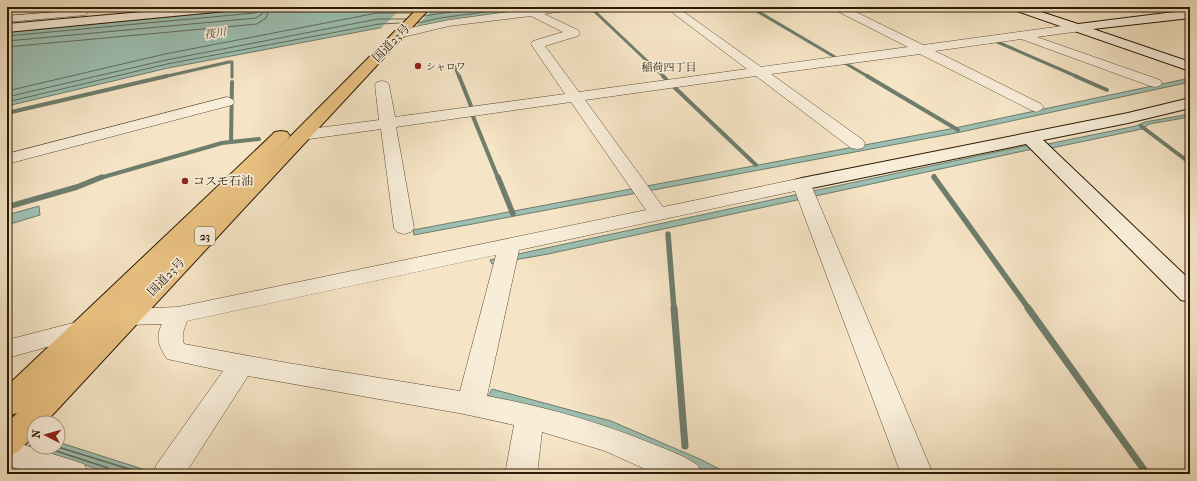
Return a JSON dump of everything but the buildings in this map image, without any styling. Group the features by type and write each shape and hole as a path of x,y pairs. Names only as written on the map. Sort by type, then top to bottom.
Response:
{"highway":[{"name":"国道23号","path":"14,450 127,317 302,135 397,32 412,7"},
{"name":"国道23号","path":"7,404 82,330 425,7"}],"street":[{"path":"9,25 33,17 49,7"},
{"path":"9,25 236,7"},
{"path":"397,32 449,23 571,7"},
{"path":"670,7 857,144"},
{"path":"837,7 1036,107"},
{"path":"1015,7 1190,67"},
{"path":"532,12 574,33 537,44 659,215"},
{"path":"33,17 82,13"},
{"path":"302,135 758,71 1190,14"},
{"path":"1020,36 1155,83"},
{"path":"382,85 404,228"},
{"path":"7,159 227,102"},
{"path":"7,349 127,317 178,315 506,255 659,215 805,192 1036,144 1128,118 1190,103"},
{"path":"1036,144 1190,294"},
{"path":"805,192 917,474"},
{"path":"471,403 506,255"},
{"path":"178,315 169,334 170,344 176,352 241,366 471,403 530,416 613,442 686,474"},
{"path":"168,474 241,366"},
{"path":"521,474 530,416"},
{"path":"14,450 73,474"}],"water":[{"name":"筏川","path":"273,7 555,7 441,22 416,28 379,28 168,68 7,106 7,32"},
{"path":"1190,78 1190,82 961,132 414,235 413,230 955,128"},
{"path":"1190,114 1190,117 1149,124 1142,129 1047,149 1028,150 548,254 492,264 490,260 1024,146 1043,145 1136,126 1145,122"},
{"path":"39,206 40,215 7,225 7,215"},
{"path":"492,389 611,421 702,460 729,474 704,474 679,460 487,398"},
{"path":"66,445 158,474 112,474 55,455 66,455"}],"pier":[{"path":"403,7 435,7 413,30 379,30"}],"waterway":[{"path":"592,7 590,7 664,77"},
{"path":"750,7 835,57"},
{"path":"991,42 995,41 1078,77"},
{"path":"163,77 229,62 232,62 232,77"},
{"path":"843,62 869,77"},
{"path":"454,65 459,77"},
{"path":"7,113 167,76"},
{"path":"459,76 471,106"},
{"path":"867,76 958,130"},
{"path":"1075,76 1107,90"},
{"path":"231,142 232,82"},
{"path":"673,86 756,165"},
{"path":"472,114 498,178"},
{"path":"1141,126 1190,163"},
{"path":"100,178 222,143 259,139"},
{"path":"7,207 77,187 102,177"},
{"path":"498,177 513,214"},
{"path":"934,177 1029,309"},
{"path":"668,234 674,309"},
{"path":"674,308 685,446"},
{"path":"1028,308 1147,474"}],"place":[{"name":"シャロワ","path":"418,66"},
{"name":"コスモ石油","path":"185,181"}],"district":[{"name":"稲荷四丁目","path":"669,67"}]}
